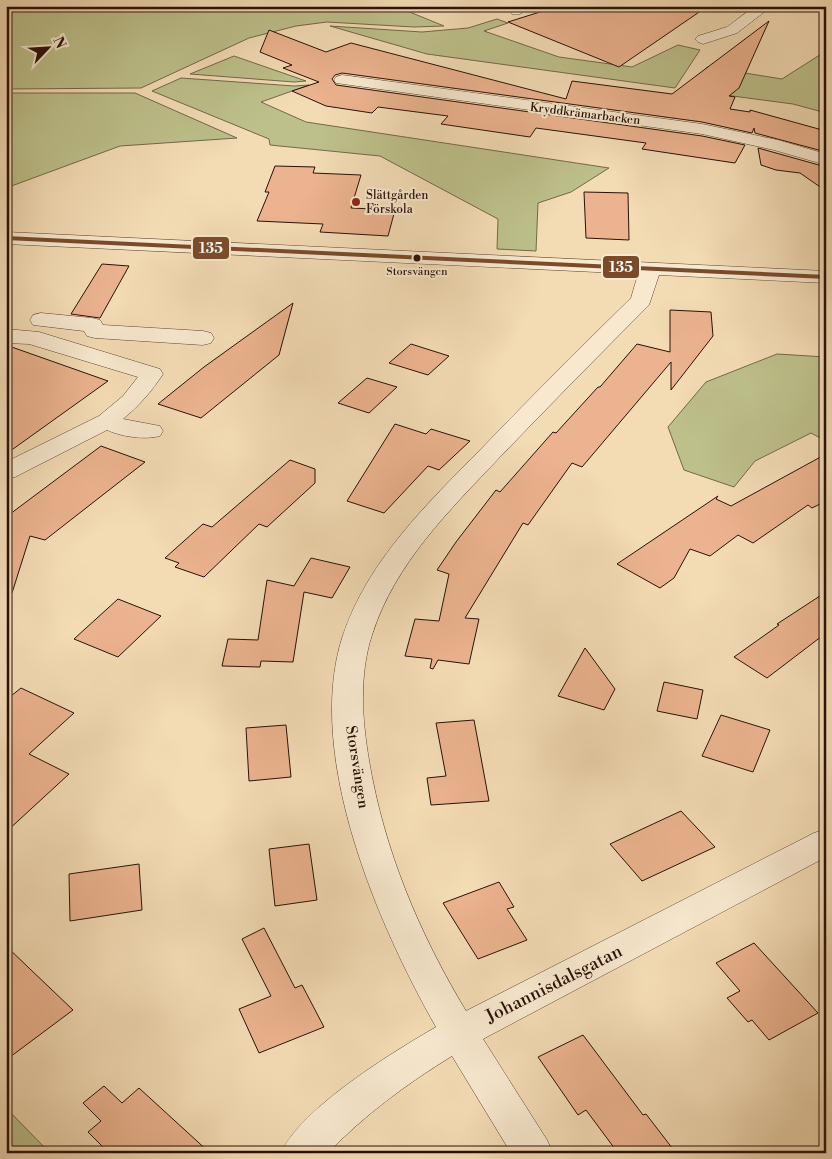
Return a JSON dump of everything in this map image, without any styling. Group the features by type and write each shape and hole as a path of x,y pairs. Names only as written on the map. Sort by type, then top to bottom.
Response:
{"street":[{"path":"703,39 732,30 765,6"},
{"name":"Kryddkrämarbacken","path":"342,80 702,129 778,145 826,160"},
{"path":"6,238 826,277"},
{"name":"Storsvängen","path":"534,1153 459,1033 419,961 392,904 364,815 351,748 348,711 350,674 356,639 366,614 396,559 420,529 520,423 641,300 648,279 649,269"},
{"path":"32,300 45,314 36,329"},
{"path":"6,336 36,329 92,325 95,331 204,338"},
{"path":"6,472 107,421 131,402 152,374 36,329"},
{"path":"107,421 120,427 151,431"},
{"name":"Johannisdalsgatan","path":"302,1153 338,1115 415,1059 459,1033 826,842"}],"green space":[{"path":"6,6 395,6 444,26 414,27 327,22 296,26 249,38 141,88 6,89"},
{"path":"497,19 508,23 484,31 559,57 632,67 678,45 700,50 675,88 427,54 330,26 422,32 468,28"},
{"path":"826,51 826,113 793,104 687,90 707,67 782,79"},
{"path":"234,56 306,81 294,82 190,74"},
{"path":"181,78 294,86 309,85 261,102 306,122 609,168 571,192 538,203 536,251 497,249 498,219 380,156 270,145 269,139 152,91"},
{"path":"6,93 135,93 237,138 120,146 6,188 6,125 12,123 6,120"},
{"path":"777,354 826,357 826,441 811,433 755,461 734,487 684,470 668,427 706,382"},
{"path":"6,1108 50,1153 6,1153"}],"building":[{"path":"559,6 708,6 619,67 508,22"},
{"path":"769,21 739,88 729,96 735,97 730,109 750,112 750,110 826,131 826,152 755,133 754,128 752,133 702,122 342,73 335,75 332,79 336,85 702,136 745,145 735,163 642,149 646,143 536,128 530,137 441,124 448,116 378,107 372,113 326,106 292,91 319,82 283,68 292,65 260,52 269,30 326,52 351,43 566,99 572,81 672,94"},
{"path":"758,148 826,167 826,191 800,173 776,170 761,165"},
{"path":"275,166 315,167 313,173 361,175 351,208 395,210 388,236 320,232 323,224 257,221 269,192 265,192"},
{"path":"584,192 628,193 629,240 586,238"},
{"path":"102,264 129,266 100,318 71,314"},
{"path":"293,303 279,355 201,418 158,404 204,367"},
{"path":"670,310 711,312 713,336 671,390 671,362 582,467 572,463 528,525 523,523 465,618 479,619 469,664 438,660 433,669 430,668 432,659 405,656 415,619 439,621 449,574 437,570 456,542 496,490 500,492 553,432 556,433 600,387 637,344 670,352"},
{"path":"411,344 449,356 428,375 389,363"},
{"path":"6,345 108,381 6,454"},
{"path":"367,378 397,387 369,413 338,403"},
{"path":"395,424 426,434 431,429 470,441 439,470 428,466 384,513 347,501"},
{"path":"101,446 145,462 45,540 30,536 12,593 6,592 6,517"},
{"path":"826,454 826,501 812,508 808,505 753,543 738,535 710,556 690,549 674,578 660,588 617,564 718,496 716,499 731,506"},
{"path":"290,460 315,469 315,483 267,527 259,524 204,577 175,567 179,563 165,558 203,524 212,527"},
{"path":"311,558 350,567 332,598 304,592 293,662 261,661 260,667 222,666 228,639 258,640 267,580 294,586"},
{"path":"826,592 826,633 767,678 734,657 779,625 777,624"},
{"path":"118,599 161,616 118,657 74,639"},
{"path":"585,648 615,689 604,710 558,696"},
{"path":"664,682 703,690 697,719 657,711"},
{"path":"21,688 74,713 29,754 69,774 6,832 6,700"},
{"path":"721,715 770,730 753,772 702,756"},
{"path":"474,720 489,801 431,805 427,778 446,776 436,723"},
{"path":"286,725 291,777 249,781 246,728"},
{"path":"681,811 715,847 642,881 610,844"},
{"path":"309,844 317,900 275,906 269,849"},
{"path":"139,864 142,910 70,921 69,874"},
{"path":"499,882 514,907 507,909 527,940 478,959 443,903"},
{"path":"264,928 295,988 302,985 324,1027 259,1053 239,1009 271,996 242,939"},
{"path":"754,943 818,1013 769,1040 752,1020 748,1022 727,998 740,991 716,963"},
{"path":"6,946 73,1010 6,1060"},
{"path":"583,1035 643,1115 646,1114 676,1153 618,1153 586,1110 578,1115 538,1057"},
{"path":"104,1086 122,1103 139,1088 210,1153 109,1153 88,1132 101,1121 83,1103"}],"transit line":[{"name":"135","path":"6,238 826,277"}],"place":[{"name":"Slättgården Förskola","path":"356,202"},
{"name":"Storsvängen","path":"417,258"}]}
